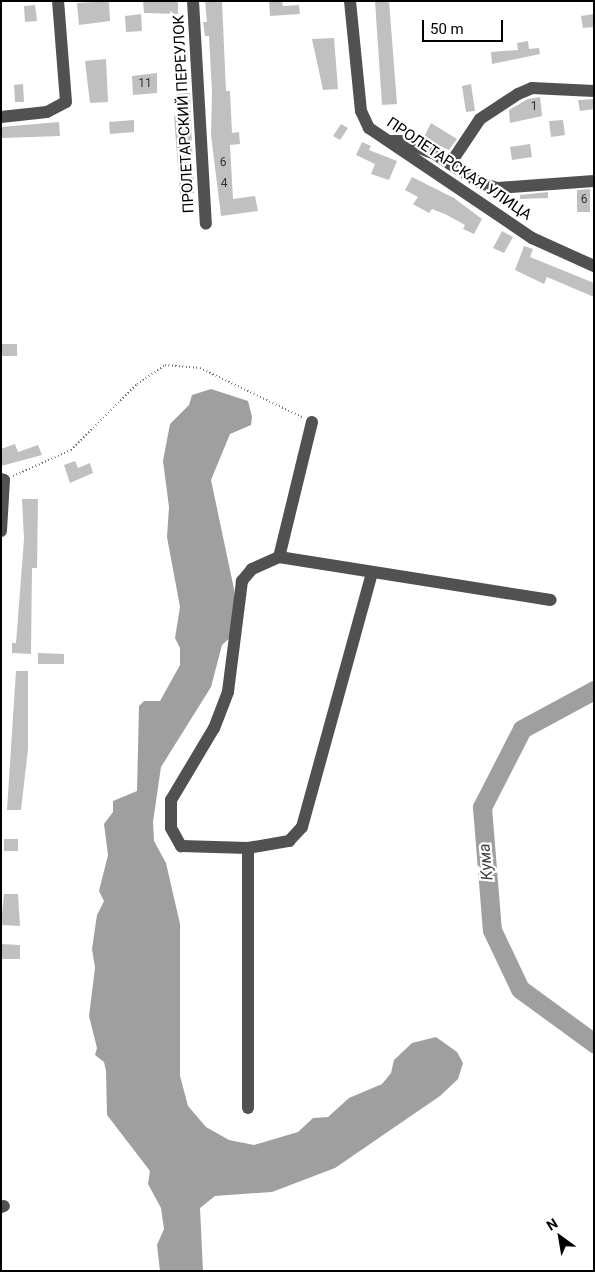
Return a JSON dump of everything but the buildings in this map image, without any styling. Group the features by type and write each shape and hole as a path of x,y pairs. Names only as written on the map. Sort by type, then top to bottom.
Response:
{"street":[{"path":"1,117 47,112 66,102 58,1"},
{"name":"ПРОЛЕТАРСКИЙ ПЕРЕУЛОК","path":"193,1 206,224"},
{"name":"ПРОЛЕТАРСКАЯ УЛИЦА","path":"350,1 360,111 369,128 532,238 594,266"},
{"path":"450,164 480,119 518,94 532,88 594,90"},
{"path":"389,142 409,144 450,164 480,182 498,188 594,181"},
{"path":"279,557 312,422"},
{"path":"1,531 3,480"},
{"path":"372,572 302,827 288,841 248,848 181,846 171,828 171,800 214,728 228,692 242,581 252,569 279,557 551,600"},
{"path":"248,848 248,1108"}],"path":[{"path":"3,480 71,450 137,384 165,365 200,368 312,422"}],"shaded area":[{"path":"211,389 248,401 252,417 251,425 230,434 211,480 234,589 235,615 231,637 222,645 211,687 161,767 153,822 154,841 166,863 180,924 180,1076 188,1106 206,1127 229,1140 254,1145 298,1132 313,1118 328,1117 349,1098 382,1084 391,1073 394,1060 412,1043 436,1037 457,1052 463,1063 458,1079 440,1096 335,1168 272,1192 215,1196 200,1208 203,1271 160,1271 157,1245 164,1229 161,1208 148,1184 150,1171 107,1115 106,1071 104,1062 95,1055 97,1048 89,1016 95,968 92,949 97,915 104,901 99,891 108,855 104,824 113,812 113,801 137,791 139,706 144,701 160,701 180,665 180,648 175,638 180,607 167,537 169,507 163,461 170,424 189,405 192,395"}],"waterway":[{"name":"Кума","path":"594,690 522,729 482,807 492,930 520,989 594,1043"}]}
